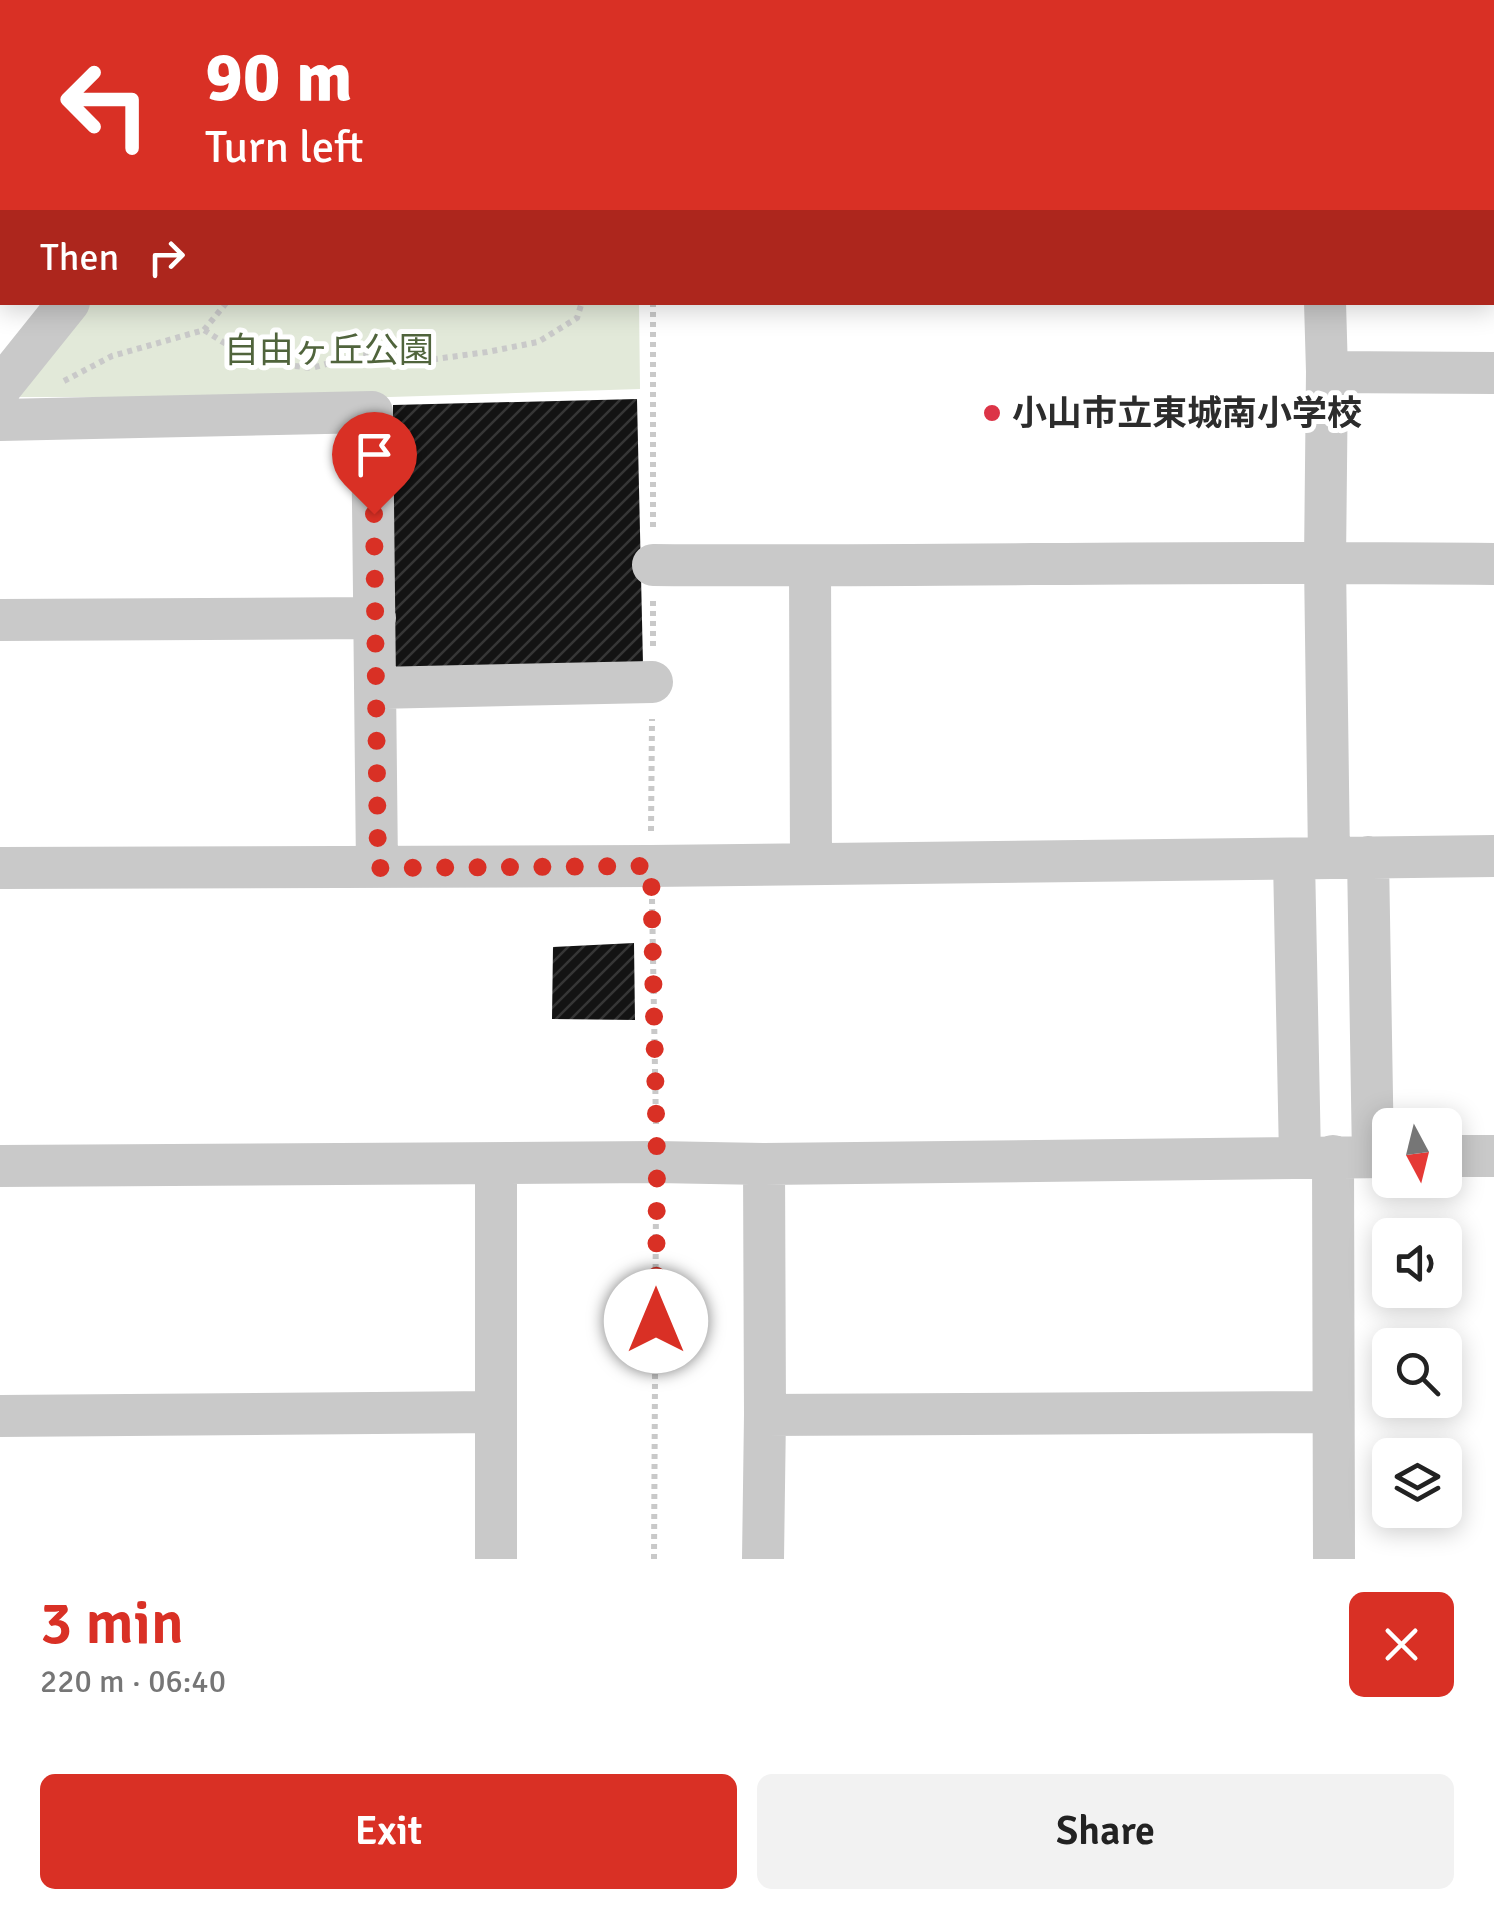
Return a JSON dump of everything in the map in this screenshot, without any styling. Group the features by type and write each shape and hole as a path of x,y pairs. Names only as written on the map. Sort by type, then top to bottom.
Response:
{"street":[{"path":"5,382 67,305"},
{"path":"1325,305 1330,858 1349,1157 1333,1412 1334,1559"},
{"path":"1327,372 1494,373"},
{"path":"0,420 372,412 378,868"},
{"path":"654,565 1494,564"},
{"path":"810,566 811,862"},
{"path":"0,620 375,618"},
{"path":"376,688 652,682"},
{"path":"0,868 651,866 1494,856"},
{"path":"1330,858 1349,1157"},
{"path":"1462,1156 1494,1156"},
{"path":"0,1166 764,1164 1349,1157"},
{"path":"496,1164 496,1559"},
{"path":"763,1559 764,1164"},
{"path":"0,1416 494,1412"},
{"path":"766,1415 1333,1412"}],"path":[{"path":"5,382 48,390 112,356 204,330 224,305"},
{"path":"204,330 253,361 312,368 358,355 428,360 538,342 577,318 581,305"},
{"path":"651,866 657,1162 654,1559"}],"green space":[{"name":"自由ヶ丘公園","path":"83,305 639,305 640,389 390,397 19,397"}],"building":[{"path":"637,399 643,664 392,669 393,405"},
{"path":"634,943 635,1020 552,1019 553,947"}],"place":[{"name":"小山市立東城南小学校","path":"992,413"}],"route":[{"path":"374,514 378,868 651,866 656,1321"}]}
